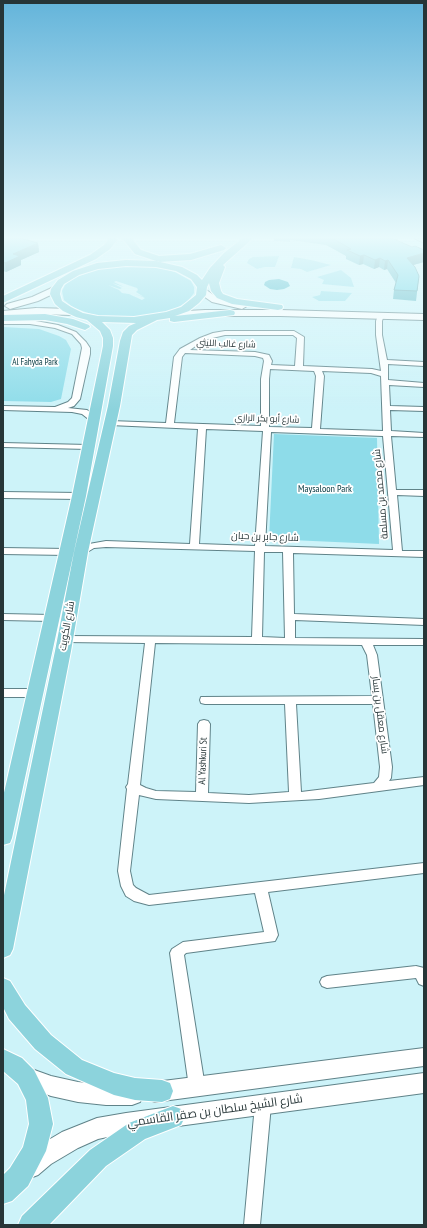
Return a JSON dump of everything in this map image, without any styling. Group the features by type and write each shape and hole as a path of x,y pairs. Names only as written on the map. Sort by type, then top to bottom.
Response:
{"main road":[{"path":"3,300 12,295"},
{"path":"19,295 22,297 41,295"},
{"path":"3,307 43,295"},
{"path":"55,295 56,300 72,312"},
{"path":"3,314 40,311 72,312 90,317 125,321 152,319 185,309 193,304 200,295"},
{"path":"208,295 227,304 246,307 278,307"},
{"path":"219,295 235,302 278,307 423,316"},
{"path":"168,315 230,313 423,316"},
{"path":"122,356 129,349 137,335 152,326 179,318 230,313"},
{"path":"3,318 45,317 76,323 88,328 98,336 102,342 104,353 107,357"},
{"name":"شارع الكويت","path":"3,949 65,639 71,602 79,496 107,357 109,341 107,334 98,323 90,317"},
{"name":"شارع الكويت","path":"3,838 9,781 36,694 60,580 85,534 114,406 127,334 137,326 152,319"},
{"path":"99,395 107,392 110,394 110,401 114,406"},
{"path":"60,580 63,587 62,604 71,602"},
{"path":"3,986 18,1012 30,1028 43,1042 74,1067 114,1084 135,1089 162,1091"},
{"path":"26,1077 51,1086 71,1090 106,1095 134,1095 424,1058"},
{"path":"3,1059 14,1065 26,1077 38,1098 40,1124 34,1151 8,1188"},
{"name":"شارع الشيخ سلطان بن صقر القاسمي","path":"8,1188 43,1156 70,1140 98,1128 424,1083"},
{"path":"31,1225 98,1158 137,1131 173,1117"}],"street":[{"name":"شارع محمد بن مسلمة","path":"381,315 379,321 379,335 384,362 387,434 398,553"},
{"path":"3,322 30,322 56,326 74,333 84,343 87,351 76,399 71,404 57,409"},
{"path":"170,425 178,357 183,350 202,338 219,334 294,333 302,337 299,368"},
{"name":"شارع غالب الليثي","path":"183,350 200,353 259,355 268,359 268,367"},
{"path":"384,362 424,364"},
{"path":"257,641 266,429 265,379 268,367 372,371 396,384 424,385"},
{"path":"316,431 320,376 317,369"},
{"path":"72,410 85,406 99,395"},
{"path":"3,408 72,410 84,412 94,419"},
{"path":"386,408 424,409"},
{"name":"شارع أبو بكر الرازي","path":"110,423 424,435"},
{"path":"194,546 202,427"},
{"path":"3,445 88,447"},
{"path":"392,492 424,493"},
{"path":"3,495 79,496"},
{"name":"شارع جابر بن حيان","path":"85,534 106,544"},
{"name":"شارع جابر بن حيان","path":"74,552 92,546 106,544 424,554"},
{"path":"288,549 290,641"},
{"path":"3,551 74,552"},
{"path":"3,617 51,618"},
{"path":"289,617 424,622"},
{"path":"65,639 424,642"},
{"path":"150,640 132,787 124,871 127,886 131,892 139,897 149,900 424,868"},
{"name":"شارع معقل بن يسار","path":"364,642 368,645 372,655 387,773 386,778 378,787"},
{"path":"3,693 36,694"},
{"path":"205,700 378,700"},
{"path":"290,700 295,797"},
{"name":"Al Yashkuri St","path":"202,798 204,724"},
{"path":"132,787 156,795 249,799 295,797 424,781"},
{"path":"197,1087 177,953 183,948 270,937 271,935 260,887"},
{"path":"327,982 416,972 420,973 424,980"},
{"path":"252,1225 263,1105"}],"green space":[{"path":"63,295 132,295 142,300 145,298 139,295 144,297 141,295 192,295 187,302 173,310 137,317 105,317 91,314 74,308 64,300"},
{"path":"319,295 350,295 345,301 319,301 312,297"},
{"name":"Al Fahyda Park","path":"3,327 39,329 66,340 71,349 61,399 51,402 3,401"},
{"name":"Maysaloon Park","path":"274,434 377,438 379,544 269,539"}]}
